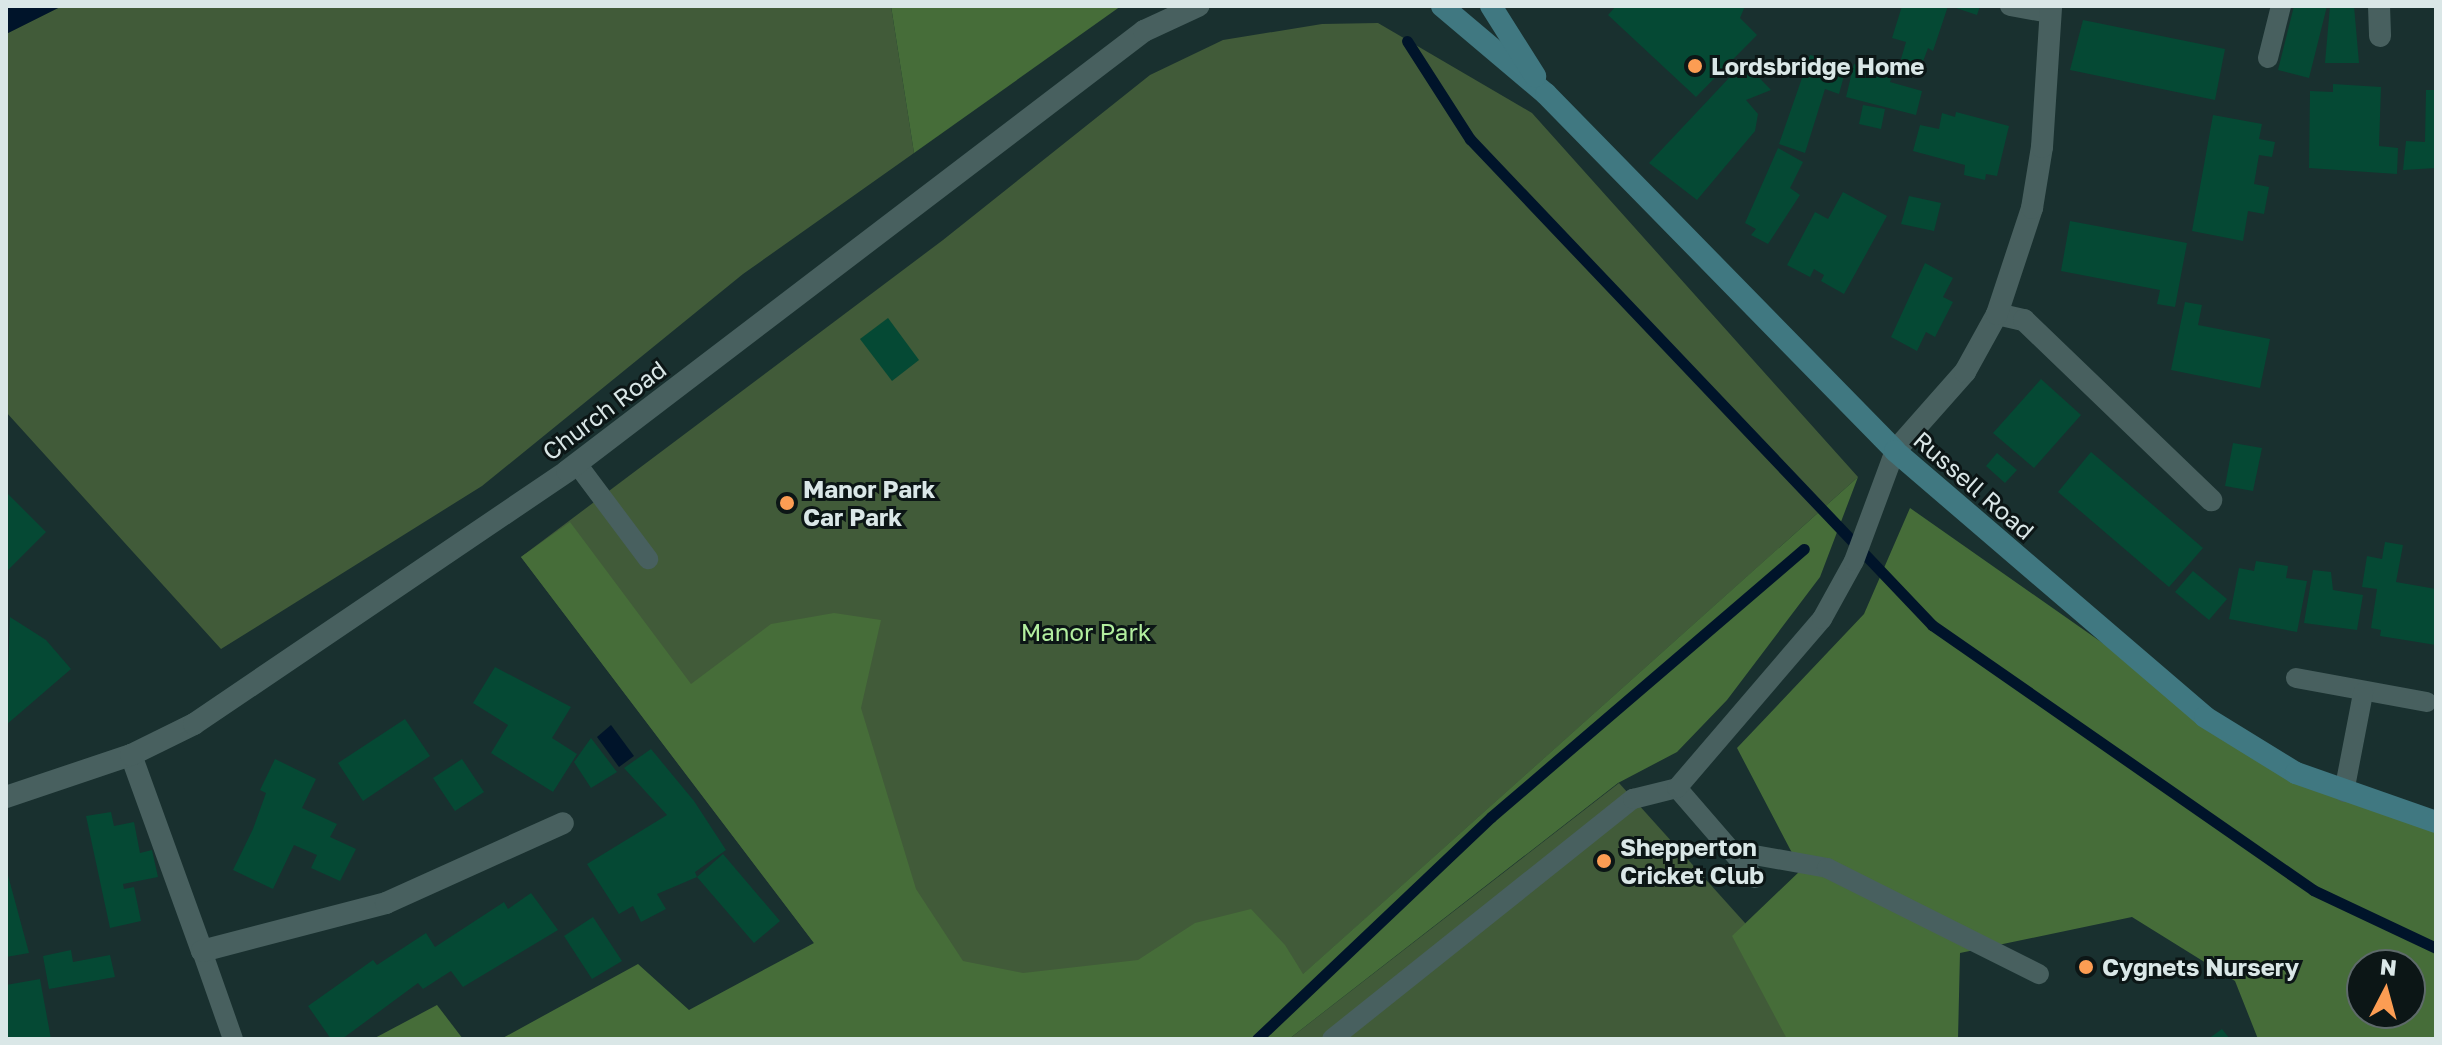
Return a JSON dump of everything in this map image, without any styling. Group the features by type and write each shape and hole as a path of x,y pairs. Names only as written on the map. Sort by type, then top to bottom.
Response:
{"main road":[{"name":"Russell Road","path":"1442,6 1546,94 1895,451 2205,717 2296,773 2436,822"},
{"name":"Russell Road","path":"1491,6 1546,94"}],"street":[{"name":"Church Road","path":"6,797 131,755 194,724 577,464 1144,31 1198,6"},
{"path":"2379,6 2380,36"},
{"path":"1895,451 1965,372 1997,314 2032,208 2042,147 2050,10"},
{"path":"1997,314 2024,320 2211,500"},
{"path":"131,755 202,951 386,903 563,823"}],"lane":[{"path":"2010,6 2050,10"},
{"path":"2268,58 2281,6"},
{"path":"1332,1039 1633,799 1677,788 1822,619 1854,561 1895,451"},
{"path":"577,464 648,559"},
{"path":"2296,678 2363,693 2427,702"},
{"path":"2344,792 2363,693"},
{"path":"1677,788 1755,878"},
{"path":"1732,851 1827,868 2039,974"},
{"path":"202,951 233,1039"}],"green space":[{"path":"62,6 891,6 914,153 743,274 482,486 221,649 6,412 6,34"},
{"path":"891,6 1121,6 914,153"},
{"name":"Manor Park","path":"1378,23 1532,113 1858,477 1231,1039 887,1039 521,557 943,240 1150,75 1223,40 1322,24"},
{"path":"1858,477 1820,577 1727,700 1677,752 1618,783 1289,1039 501,1039 638,964 689,1010 814,943 521,557 570,522 691,684 771,624 834,613 881,620 861,708 916,889 963,961 1023,973 1138,960 1195,923 1251,909 1285,945 1303,974"},
{"path":"1910,508 2248,745 2436,822 2436,1039 2258,1039 2235,981 2132,917 1960,953 1958,1039 1787,1039 1732,936 1801,870 1737,748 1864,614"},
{"name":"Shepperton Cricket Club","path":"1619,783 1745,923 1813,1039 1289,1039"},
{"path":"437,1005 463,1039 373,1039"}],"water":[{"path":"6,6 62,6 6,34"},
{"path":"611,725 634,756 619,767 597,737"}],"building":[{"name":"Lordsbridge Home","path":"1616,6 1745,6 1740,18 1757,35 1696,97 1608,15"},
{"path":"1902,6 1948,6 1933,51 1928,48 1921,67 1912,71 1901,59 1906,42 1892,38"},
{"path":"1950,6 1980,6 1977,15"},
{"path":"2294,6 2327,6 2309,78 2278,70"},
{"path":"2330,6 2354,6 2359,63 2325,63"},
{"path":"2083,20 2225,49 2215,100 2070,70"},
{"path":"1810,55 1847,65 1839,94 1825,89 1805,153 1779,144"},
{"path":"1744,62 1771,90 1746,100 1758,114 1755,131 1697,200 1649,163"},
{"path":"1854,64 1893,73 1890,82 1922,91 1916,115 1846,97"},
{"path":"2333,84 2381,87 2379,146 2398,148 2397,174 2309,168 2310,91 2333,92"},
{"path":"2426,90 2436,90 2436,168 2403,170 2406,141 2425,142"},
{"path":"1863,105 1885,109 1881,129 1859,124"},
{"path":"1956,112 2009,126 1997,176 1986,174 1985,180 1964,175 1965,165 1913,151 1920,125 1939,129 1942,113 1955,117"},
{"path":"2213,115 2262,124 2259,139 2275,142 2272,157 2259,155 2254,184 2269,187 2264,214 2248,211 2243,241 2192,231"},
{"path":"1778,148 1803,162 1790,188 1800,195 1768,244 1751,235 1756,229 1745,223"},
{"path":"1843,192 1887,216 1844,294 1821,281 1824,275 1814,269 1810,277 1787,265 1815,212 1828,219"},
{"path":"1909,196 1941,203 1934,231 1901,224"},
{"path":"2070,221 2187,243 2175,307 2157,304 2160,290 2061,271"},
{"path":"1925,263 1953,278 1943,297 1953,302 1935,337 1926,332 1917,351 1891,337"},
{"path":"2185,302 2202,305 2198,325 2270,339 2260,388 2171,370"},
{"path":"888,318 919,360 892,381 860,339"},
{"path":"2041,379 2081,415 2034,468 1993,433"},
{"path":"2233,443 2262,448 2253,491 2225,486"},
{"path":"2091,452 2203,548 2169,587 2058,492"},
{"path":"1997,453 2017,470 2005,483 1986,466"},
{"path":"6,492 46,532 6,572"},
{"path":"2385,542 2403,545 2396,582 2436,589 2436,645 2380,636 2381,630 2371,628 2377,589 2362,587 2367,556 2382,559"},
{"path":"2256,561 2288,566 2286,578 2307,581 2297,632 2229,619 2239,568 2254,571"},
{"path":"2313,570 2331,572 2333,590 2363,595 2357,630 2304,623"},
{"path":"2193,571 2227,599 2209,620 2175,592"},
{"path":"10,617 46,640 71,669 6,725"},
{"path":"495,667 571,707 552,738 577,754 553,792 491,753 508,725 473,703"},
{"path":"405,719 430,756 363,801 338,763"},
{"path":"591,738 617,772 591,788 574,762"},
{"path":"651,749 694,801 726,850 695,872 697,877 657,894 666,909 641,922 633,906 619,914 587,864 667,815 624,768"},
{"path":"275,759 316,779 302,808 337,824 330,837 356,849 340,881 311,868 317,855 294,845 273,889 233,870 253,829 266,793 260,790"},
{"path":"462,759 484,792 455,811 433,778"},
{"path":"111,812 114,826 134,822 140,853 152,850 158,877 123,884 124,889 134,887 141,921 110,928 86,816"},
{"path":"723,854 780,921 754,943 697,877"},
{"path":"6,868 29,953 6,957"},
{"path":"531,893 558,930 463,987 451,971 423,989 418,983 342,1039 331,1039 308,1006 373,960 377,965 426,933 435,947 504,902 508,909"},
{"path":"593,917 622,961 592,979 564,936"},
{"path":"71,950 73,962 110,955 115,977 49,989 43,956"},
{"path":"40,979 51,1039 6,1039 6,985"},
{"path":"2222,1029 2230,1039 2208,1039"}],"waterway":[{"path":"1407,41 1470,139 1932,625 2313,890 2436,948"},
{"path":"1257,1039 1491,817 1804,549"}],"place":[{"name":"Lordsbridge Home","path":"1695,66"},
{"name":"Manor Park Car Park","path":"787,503"},
{"name":"Shepperton Cricket Club","path":"1604,861"},
{"name":"Cygnets Nursery","path":"2086,967"}]}
